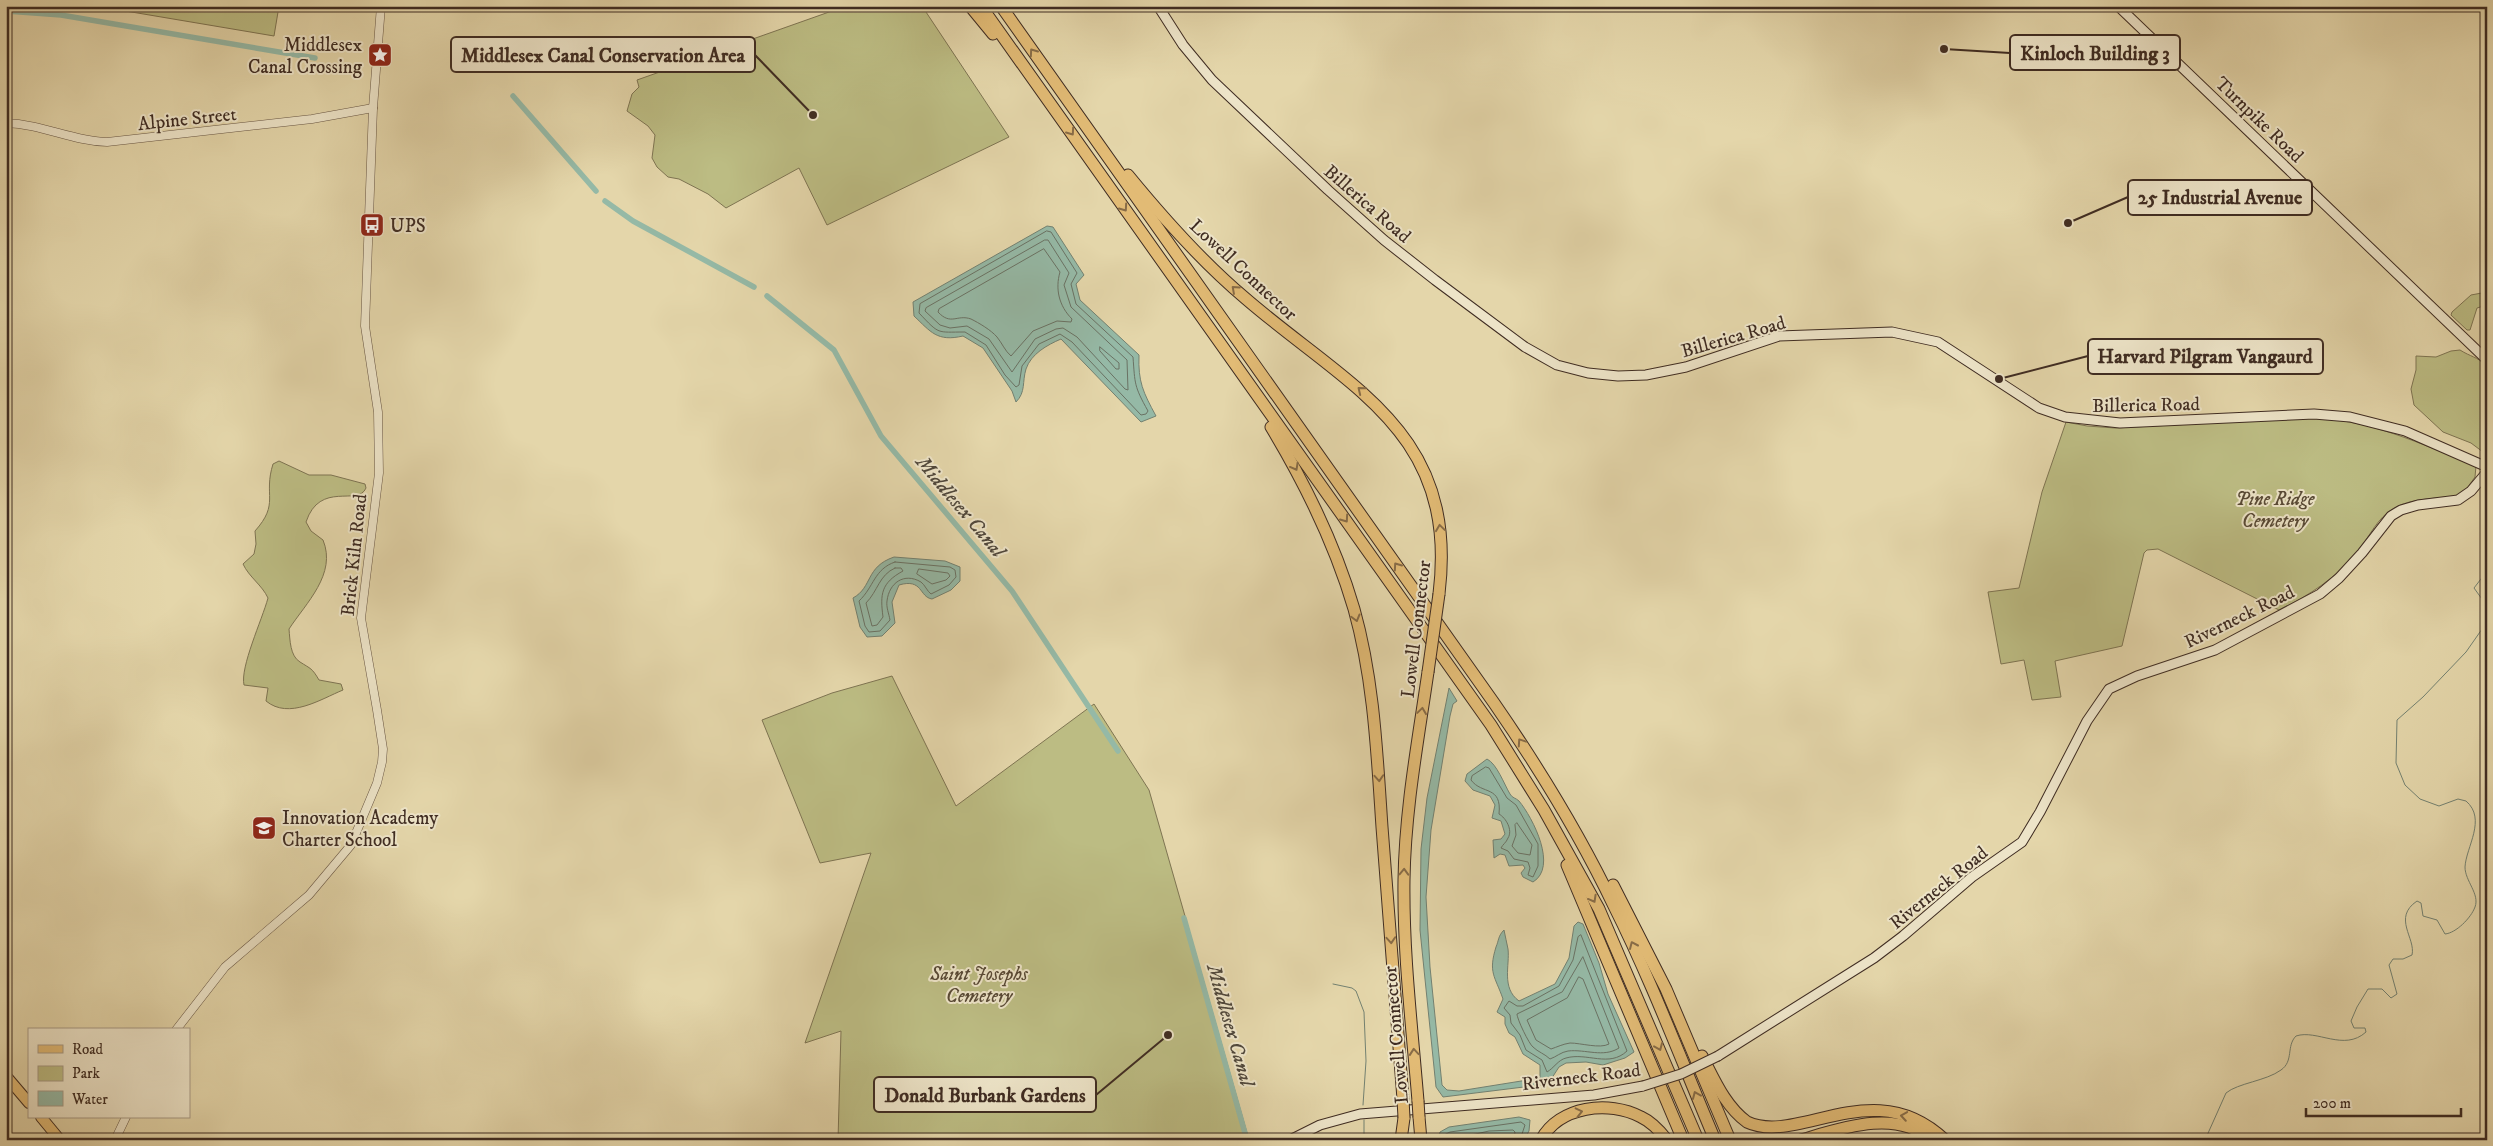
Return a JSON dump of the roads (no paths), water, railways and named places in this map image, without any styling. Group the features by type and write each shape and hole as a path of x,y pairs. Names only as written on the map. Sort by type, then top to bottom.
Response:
{"highway":[{"path":"970,6 1052,106"},
{"path":"982,6 1491,724 1544,810 1607,926 1698,1140"},
{"path":"1001,6 1564,803 1594,851 1724,1096 1738,1114 1752,1125 1767,1132 1783,1132 1855,1116 1893,1114 1908,1116 1925,1123 1945,1140"},
{"name":"Lowell Connector","path":"1061,92 1156,208 1209,266 1281,329 1366,394 1399,429 1423,469 1435,506 1442,550 1439,594 1408,811 1404,880 1406,952 1421,1140"},
{"name":"Lowell Connector","path":"1225,350 1287,453 1314,504 1336,556 1358,628 1374,720 1404,1118"},
{"path":"1536,765 1575,830 1622,921 1715,1140"},
{"path":"1544,810 1683,1140"},
{"path":"1658,972 1730,1140"},
{"path":"1542,1140 1550,1127 1565,1116 1578,1111 1599,1109 1625,1111 1641,1117 1652,1123 1667,1140"},
{"path":"1402,1140 1404,1118"},
{"path":"1404,1118 1406,1140"},
{"path":"1801,1140 1846,1128 1882,1124 1910,1127 1930,1140"}],"main road":[{"name":"Billerica Road","path":"1158,6 1183,45 1212,80 1328,190 1384,240 1435,280 1524,347 1557,365 1588,373 1618,376 1646,375 1686,367 1779,336 1843,332 1892,332 1938,342 2039,408 2065,417 2120,423 2314,414 2350,417 2405,431 2487,467"},
{"name":"Turnpike Road","path":"2118,6 2487,360"},
{"name":"Riverneck Road","path":"1290,1140 1320,1125 1360,1114 1594,1095 1643,1086 1689,1070 1718,1056 1874,958 1903,936 1972,877 2022,842 2040,812 2086,721 2109,689 2136,676 2214,650 2320,594 2356,560 2391,516 2401,510 2418,505 2458,500 2471,491 2487,472"},
{"path":"6,1076 28,1102"},
{"path":"42,1118 60,1140"}],"street":[{"name":"Brick Kiln Road","path":"178,1028 225,966 309,895 351,846 377,783 382,762 383,749 361,618 379,454 378,412 365,326 373,108 381,6"},
{"name":"Alpine Street","path":"6,123 29,124 74,139 107,142 312,119 373,108"},
{"path":"116,1140 126,1118"}],"water":[{"path":"1047,226 1053,227 1084,275 1076,284 1080,300 1139,355 1139,373 1142,387 1156,416 1141,422 1061,339 1045,347 1028,364 1021,394 1016,402 1012,391 983,348 963,336 954,338 941,337 930,331 914,316 913,302"},
{"path":"894,557 945,561 960,567 960,581 951,590 932,599 928,598 917,586 912,584 899,585 892,602 895,623 882,636 867,637 860,627 853,598 864,588 878,566"},
{"path":"1449,688 1457,701 1453,704 1450,716 1431,830 1426,897 1430,967 1442,1085 1447,1090 1459,1091 1540,1078 1540,1065 1523,1054 1515,1037 1509,1033 1505,1024 1505,1017 1497,1012 1503,999 1494,974 1493,963 1499,938 1504,930 1508,949 1508,983 1513,996 1519,1001 1555,984 1569,958 1574,926 1578,922 1583,924 1599,963 1608,994 1634,1052 1625,1058 1603,1065 1586,1062 1566,1063 1559,1067 1548,1084 1443,1097 1436,1087 1420,930 1421,849 1427,798"},
{"path":"1487,759 1497,770 1511,795 1525,809 1541,842 1543,865 1540,875 1533,882 1523,877 1521,873 1525,868 1523,865 1509,866 1505,855 1500,854 1494,858 1493,840 1501,839 1505,834 1501,821 1492,818 1495,805 1490,796 1473,790 1465,781 1467,774"},
{"path":"1519,1117 1530,1120 1529,1131 1524,1140 1438,1140 1440,1132 1449,1127"}],"waterway":[{"name":"Middlesex Canal","path":"6,11 61,15 315,58"},
{"name":"Middlesex Canal","path":"513,96 596,191"},
{"name":"Middlesex Canal","path":"605,201 633,221 754,287"},
{"name":"Middlesex Canal","path":"767,296 834,350 881,436 1012,591 1118,751"},
{"path":"2487,444 2487,450"},
{"path":"2487,567 2484,575 2474,588 2487,606"},
{"path":"2205,1140 2226,1093 2281,1070 2289,1058 2291,1044 2296,1036 2313,1035 2349,1040 2358,1038 2366,1032 2365,1028 2354,1028 2351,1021 2368,989 2382,989 2391,998 2397,994 2389,965 2393,959 2403,959 2412,955 2411,942 2405,921 2406,914 2417,901 2421,903 2423,916 2437,920 2445,934 2458,928 2473,911 2476,897 2467,877 2465,867 2475,825 2475,816 2472,808 2466,801 2458,799 2439,806 2420,799 2405,785 2396,763 2397,720 2423,697 2466,652 2487,622"},
{"name":"Middlesex Canal","path":"1184,918 1247,1140"},
{"path":"1333,984 1352,988 1356,991 1364,1012 1366,1061 1363,1105"},
{"path":"1364,1120 1364,1140"}],"place":[{"name":"Kinloch Building 3","path":"1944,49"},
{"name":"Middlesex Canal Crossing","path":"380,55"},
{"name":"Middlesex Canal Conservation Area","path":"813,115"},
{"name":"25 Industrial Avenue","path":"2068,223"},
{"name":"UPS","path":"372,225"},
{"name":"Harvard Pilgram Vangaurd","path":"1999,379"},
{"name":"Innovation Academy Charter School","path":"264,828"},
{"name":"Donald Burbank Gardens","path":"1168,1035"}],"park label":[{"name":"Pine Ridge Cemetery","path":"2275,509"},
{"name":"Saint Josephs Cemetery","path":"979,984"}]}
